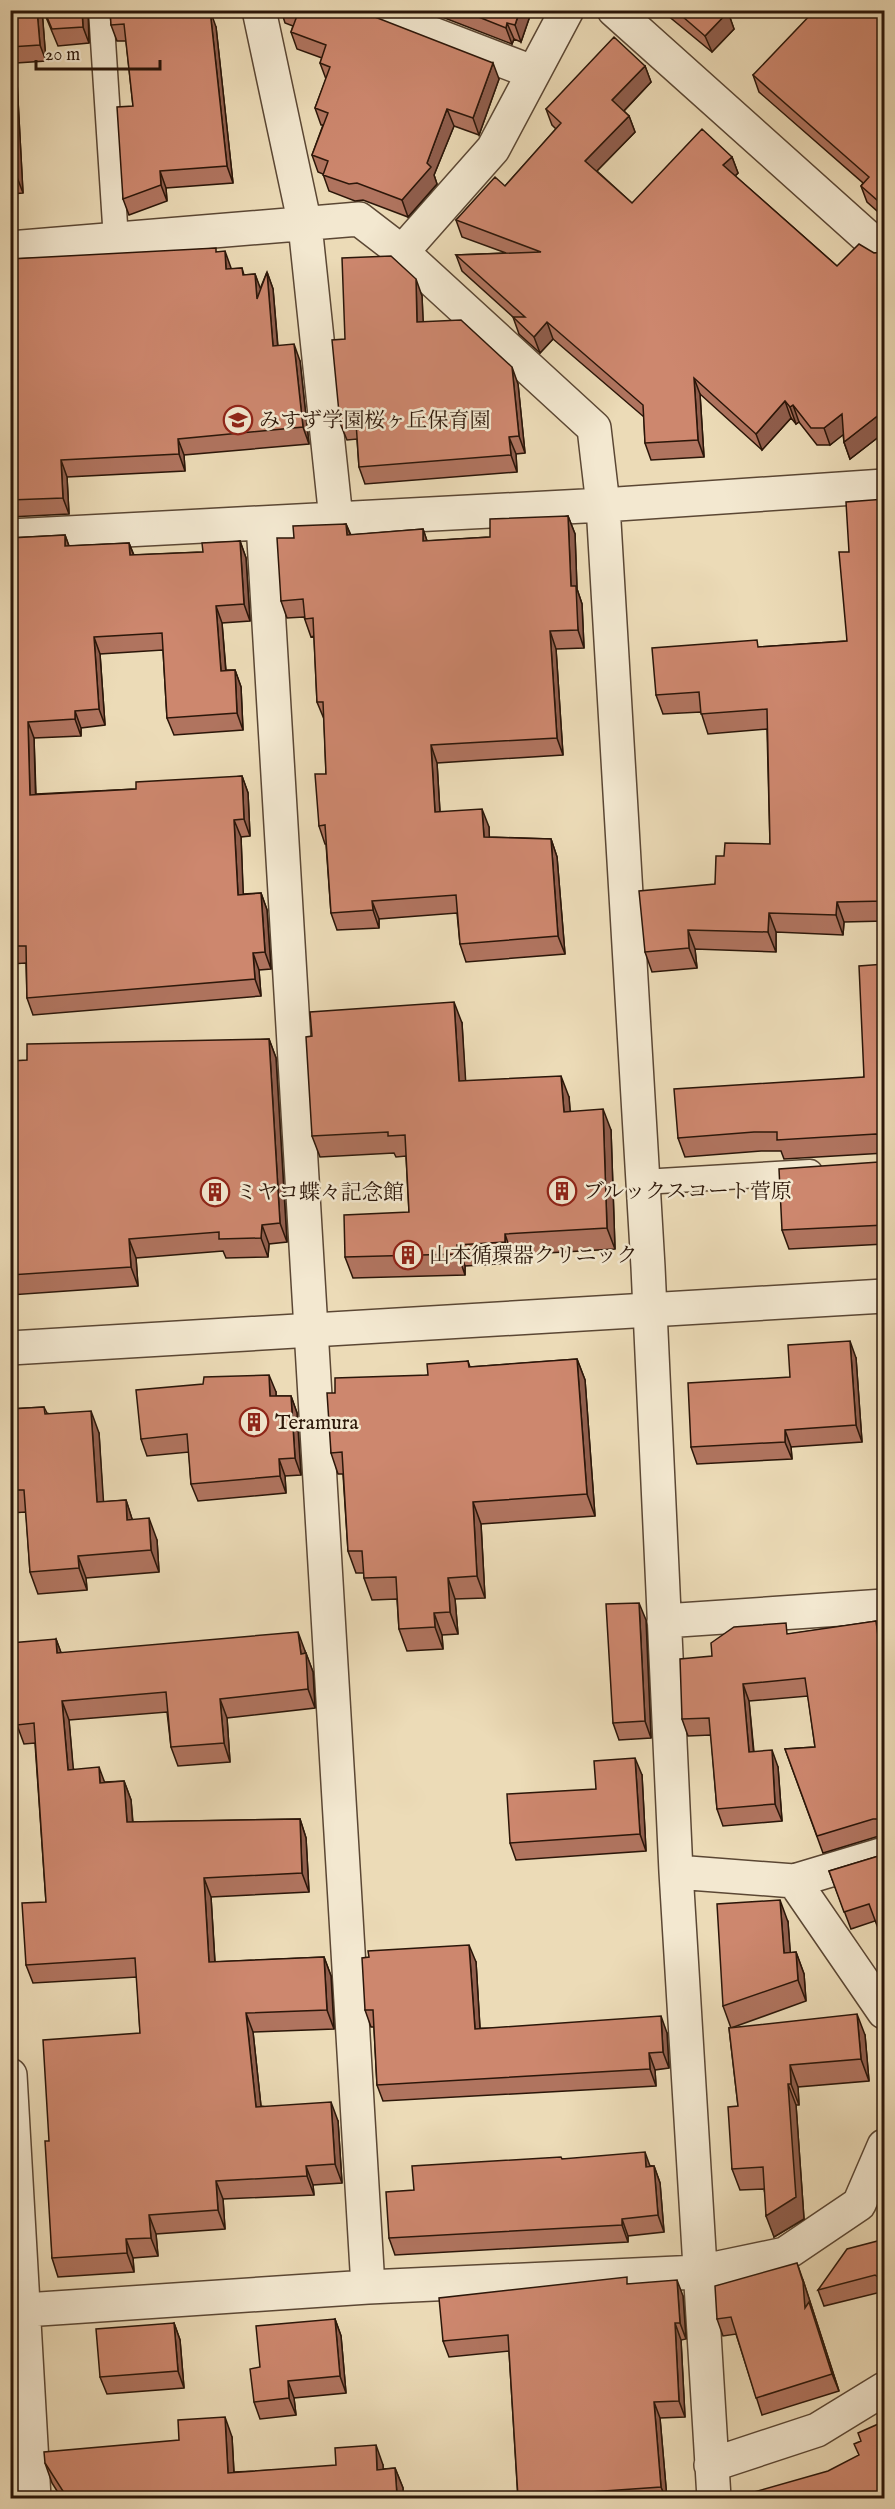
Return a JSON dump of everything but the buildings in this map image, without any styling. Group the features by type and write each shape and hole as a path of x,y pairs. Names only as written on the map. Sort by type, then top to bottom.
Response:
{"street":[{"path":"260,10 305,225 336,519"},
{"path":"370,10 532,72"},
{"path":"402,252 493,149 567,10"},
{"path":"614,10 885,252"},
{"path":"10,248 359,219 402,252 594,428 603,505 643,1182 676,1872 714,2499"},
{"path":"10,536 603,505 885,486"},
{"path":"263,523 309,1330 368,2287"},
{"path":"10,1348 885,1296"},
{"path":"664,1621 885,1605"},
{"path":"676,1872 795,1881 885,1854"},
{"path":"795,1881 885,2012"},
{"path":"10,2075 16,2310 34,2499"},
{"path":"16,2310 368,2287 699,2272 785,2254 850,2211 859,2204 885,2146"},
{"path":"711,2465 817,2430 885,2390"}],"lane":[{"path":"101,10 116,240"},
{"path":"643,1182 838,1170"}],"place":[{"name":"みすず学園桜ヶ丘保育園","path":"238,420"},
{"name":"ブルックスコート菅原","path":"562,1191"},
{"name":"ミヤコ蝶々記念館","path":"215,1192"},
{"name":"山本循環器クリニック","path":"408,1255"},
{"name":"Teramura","path":"254,1422"}]}
